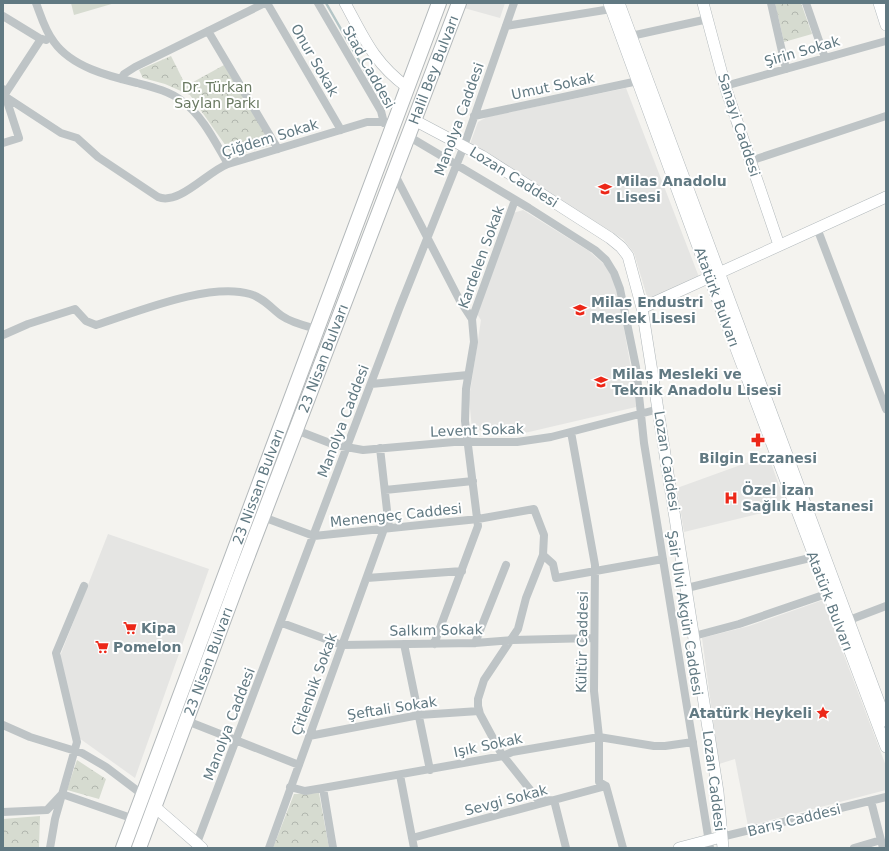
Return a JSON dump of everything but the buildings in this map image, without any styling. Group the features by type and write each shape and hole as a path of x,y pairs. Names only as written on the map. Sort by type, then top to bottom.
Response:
{"highway":[{"name":"Halil Bey Bulvarı","path":"388,124 407,87 439,3"},
{"name":"Halil Bey Bulvarı","path":"408,136 459,3"},
{"name":"23 Nissan Bulvarı","path":"123,848 317,329 388,124"},
{"name":"23 Nisan Bulvarı","path":"155,807 263,517 408,136"},
{"path":"139,848 155,807"}],"street":[{"path":"36,3 53,41 76,61 102,74 170,94 189,106 210,132 228,164"},
{"path":"121,79 124,74 135,67 266,3"},
{"name":"Onur Sokak","path":"266,3 341,130"},
{"name":"Stad Caddesi","path":"318,3 388,124"},
{"path":"345,3 379,61 392,76 407,87"},
{"name":"Manolya Caddesi","path":"198,846 236,740 282,623 371,384 464,146 514,3"},
{"name":"Sanayi Caddesi","path":"703,3 725,86 779,245"},
{"path":"771,3 786,69"},
{"path":"806,3 825,58"},
{"path":"878,3 886,25"},
{"path":"506,26 613,5"},
{"name":"Atatürk Bulvarı","path":"613,5 631,36 814,557 832,592"},
{"name":"Atatürk Bulvarı","path":"613,5 638,81 714,275 832,592 886,748"},
{"path":"3,16 41,39 53,41"},
{"path":"631,36 708,19"},
{"path":"208,31 278,149"},
{"path":"3,143 19,138 4,94 41,39"},
{"name":"Şirin Sokak","path":"725,86 886,41"},
{"name":"Umut Sokak","path":"474,116 638,81"},
{"name":"Çiğdem Sokak","path":"4,94 61,133 77,138 98,157 124,172 158,197 166,200 179,196 210,173 228,164 367,122 388,124"},
{"path":"750,161 886,116"},
{"name":"Lozan Caddesi","path":"414,120 464,146 617,243 625,251 630,262 642,308 659,409 718,792 722,843"},
{"name":"Şair Ulvi Akgün Caddesi","path":"408,136 595,250 611,266 620,289 629,328 663,559 709,844"},
{"path":"394,173 459,299 472,319"},
{"path":"642,308 886,196"},
{"name":"Kardelen Sokak","path":"434,644 476,535 478,519 464,410 474,342 472,319 515,200"},
{"path":"817,228 886,409"},
{"path":"3,335 52,315 75,309 86,321 96,325 206,293 230,290 252,294 271,305 283,317 317,329"},
{"path":"371,384 468,375"},
{"name":"Levent Sokak","path":"296,430 347,448 380,448 468,441 517,442 571,432 659,409"},
{"name":"Kültür Caddesi","path":"571,432 596,572 594,691 599,737 599,782 606,786 623,848"},
{"path":"380,448 385,490 387,529"},
{"path":"385,490 473,481"},
{"name":"Menengeç Caddesi","path":"263,517 314,536 478,519 534,509 544,536 543,555"},
{"name":"Çitlenbik Sokak","path":"268,848 342,644 387,529"},
{"path":"566,848 554,800 539,801 503,756 483,721 479,711 478,699 484,680 513,640 518,629 526,598 543,555 553,564 556,578 663,559"},
{"path":"687,588 814,557"},
{"path":"475,643 506,565"},
{"path":"367,578 462,571"},
{"path":"50,848 62,794 77,742 56,653 84,586"},
{"path":"694,636 739,624 832,592"},
{"path":"843,622 886,606"},
{"name":"Atatürk Bulvarı","path":"843,622 886,721"},
{"name":"Salkım Sokak","path":"282,623 342,644 434,644 594,638"},
{"path":"404,644 430,770"},
{"name":"Şeftali Sokak","path":"309,736 419,715 479,711"},
{"path":"187,720 299,765"},
{"path":"3,725 30,737 75,751 106,767 143,795"},
{"name":"Işık Sokak","path":"290,787 305,791 430,770 503,756 512,752 599,737 654,746 669,746 692,742"},
{"path":"400,775 414,848"},
{"name":"Sevgi Sokak","path":"412,838 606,786"},
{"path":"323,788 333,848"},
{"path":"3,812 47,810 62,794"},
{"path":"62,794 134,819"},
{"name":"Barış Caddesi","path":"679,848 722,843 886,797"},
{"path":"854,848 882,844 871,801"},
{"path":"155,807 198,846"}],"shaded area":[{"path":"466,3 505,3 500,18 464,8"},
{"name":"Milas Anadolu Lisesi","path":"626,88 699,277 648,300 634,253 623,239 470,144 478,122 487,117"},
{"path":"523,210 589,251 606,266 615,284 618,295 635,391 636,407 516,435 472,429 469,398 481,320 477,314 513,213"},
{"name":"Özel İzan Sağlık Hastanesi","path":"768,455 787,507 684,532 677,488"},
{"path":"108,534 209,569 135,778 79,738 60,656"},
{"path":"823,600 886,766 886,790 748,826 735,759 719,764 702,638 749,626"}],"green space":[{"path":"71,3 115,3 74,15"},
{"path":"775,3 801,3 812,34 784,42"},
{"name":"Dr. Türkan Saylan Parkı","path":"171,56 186,86 224,65 272,145 233,156 190,95 165,84 143,78 139,70"},
{"path":"77,760 106,779 99,799 67,790"},
{"path":"319,793 329,848 273,848 294,794"},
{"path":"40,816 39,848 3,848 3,819"}],"waterway":[{"path":"326,3 384,104"}],"place":[{"name":"Milas Anadolu Lisesi","path":"605,189"},
{"name":"Milas Endustri Meslek Lisesi","path":"580,310"},
{"name":"Milas Mesleki ve Teknik Anadolu Lisesi","path":"601,382"},
{"name":"Bilgin Eczanesi","path":"758,440"},
{"name":"Özel İzan Sağlık Hastanesi","path":"731,498"},
{"name":"Kipa","path":"130,628"},
{"name":"Pomelon","path":"102,647"},
{"name":"Atatürk Heykeli","path":"823,713"}]}
